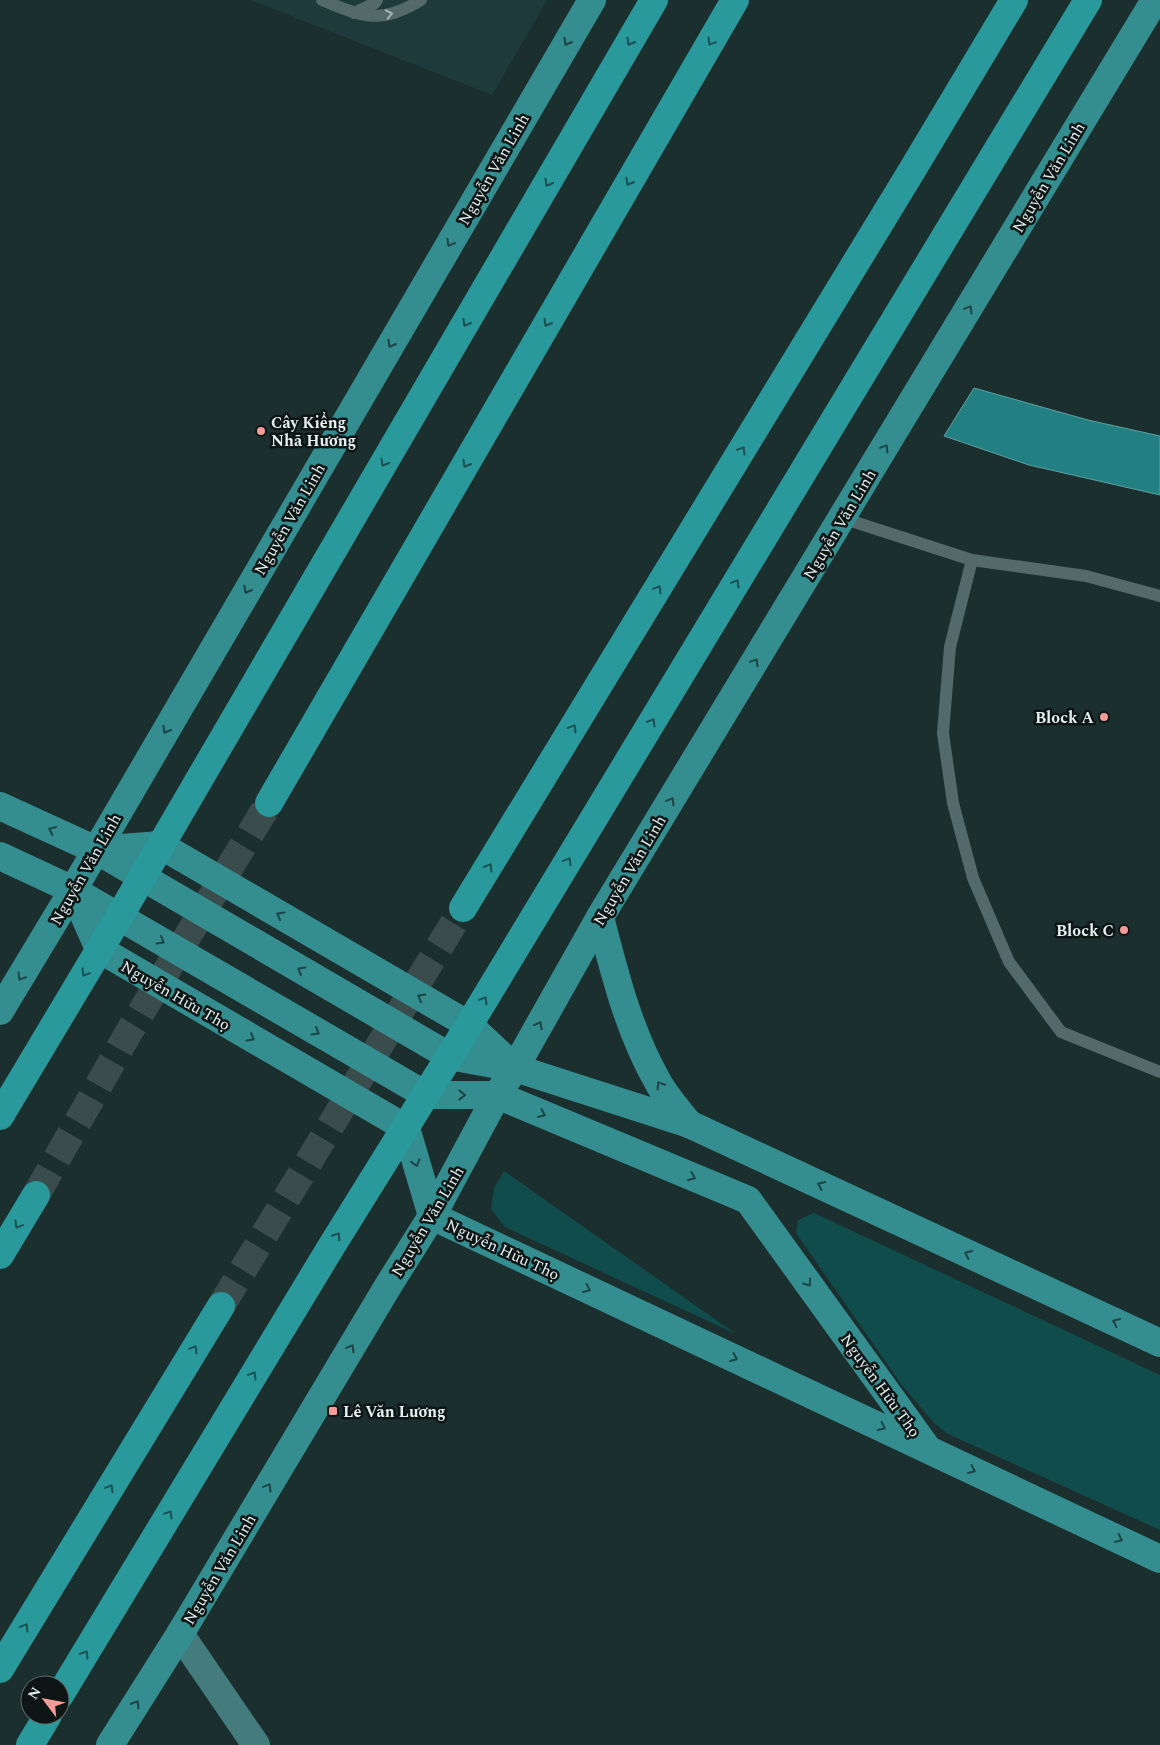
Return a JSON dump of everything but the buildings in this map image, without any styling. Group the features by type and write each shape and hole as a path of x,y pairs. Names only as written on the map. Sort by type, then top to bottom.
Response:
{"highway":[{"path":"0,1116 142,877 654,0"},
{"path":"269,803 735,0"},
{"path":"463,908 912,172 1014,0"},
{"path":"70,1678 331,1247 469,1025 1088,0"},
{"path":"0,1255 36,1195"},
{"path":"0,1668 221,1306"},
{"path":"30,1745 42,1725"}],"main road":[{"name":"Nguyễn Văn Linh","path":"0,1012 592,0"},
{"name":"Nguyễn Văn Linh","path":"110,1745 180,1634 388,1286 432,1216 497,1096 515,1068 600,917 1155,0"},
{"path":"0,806 96,850 449,1056 515,1068 689,1124 1160,1343"},
{"path":"96,850 160,845 469,1025 515,1068"},
{"name":"Nguyễn Hữu Thọ","path":"0,856 73,890 426,1095 497,1096 748,1200 928,1449"},
{"path":"73,890 99,949"},
{"path":"600,917 624,1010 640,1049 660,1086 689,1124"},
{"name":"Nguyễn Hữu Thọ","path":"99,949 406,1128 432,1216 1160,1559"},
{"path":"180,1634 256,1745"}],"lane":[{"path":"322,0 354,13 376,17 403,11 422,0"},
{"path":"354,13 375,3 377,0"},
{"path":"842,518 972,560 1086,576 1160,596"},
{"path":"972,560 950,647 943,733 953,803 973,878 1009,962 1060,1032 1160,1072"}],"shaded area":[{"path":"250,0 547,0 492,95"},
{"path":"974,388 1088,420 1160,436 1160,495 1029,465 944,436"},
{"path":"504,1171 736,1334 505,1227 491,1209 494,1188"},
{"path":"814,1213 1160,1375 1160,1530 948,1434 934,1423 901,1384 796,1233 798,1220"}],"tunnel":[{"path":"36,1195 129,1032 269,803"},
{"path":"221,1306 463,908"}],"place":[{"name":"Cây Kiểng Nhã Hương","path":"261,431"},
{"name":"Block A","path":"1104,717"},
{"name":"Block C","path":"1124,930"},
{"name":"Lê Văn Lương","path":"333,1411"}]}
